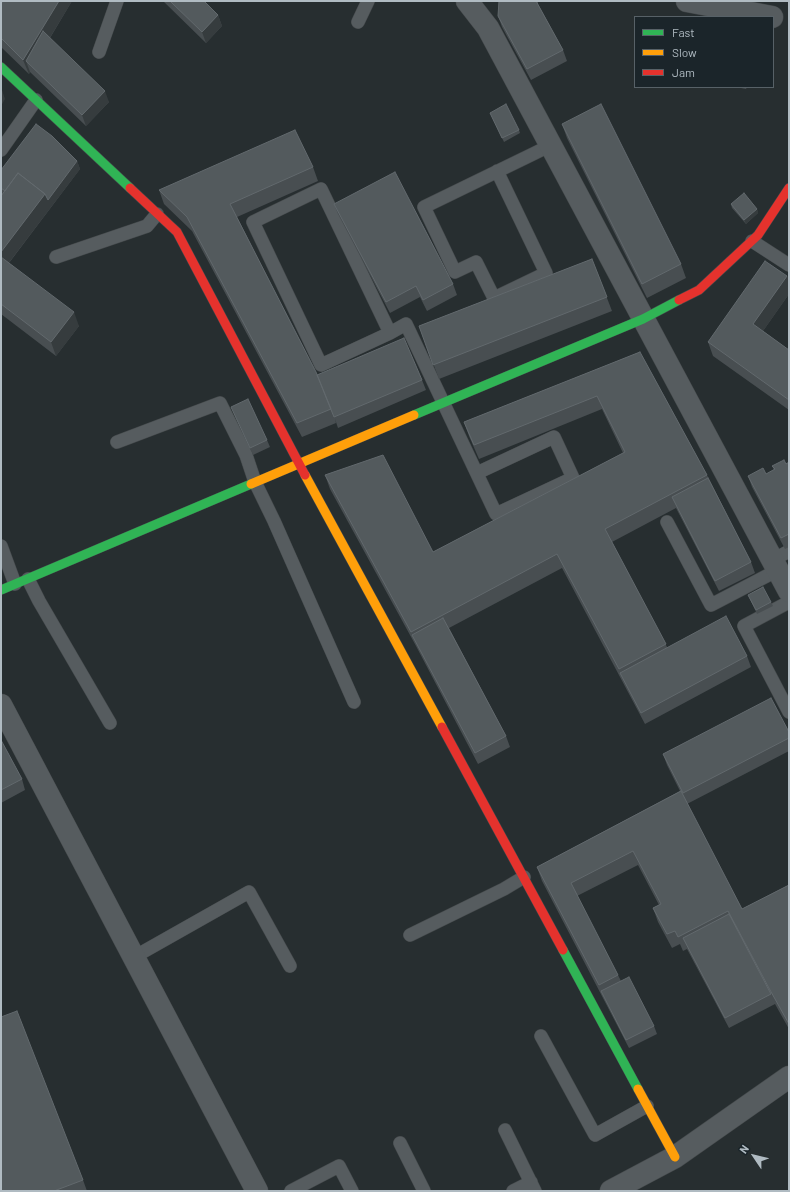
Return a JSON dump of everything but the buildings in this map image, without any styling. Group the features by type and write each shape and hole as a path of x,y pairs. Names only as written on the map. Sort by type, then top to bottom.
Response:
{"street":[{"path":"467,1 488,28 643,319 780,560 789,591"},
{"path":"687,1 768,16"},
{"path":"774,17 789,20"},
{"path":"1,67 177,232 299,463 675,1157"},
{"path":"1,590 643,319 699,290 758,235 789,188"},
{"path":"1,704 257,1191"},
{"path":"611,1191 675,1157 789,1077"}],"lane":[{"path":"100,52 117,1"},
{"path":"358,22 368,1"},
{"path":"1,150 36,100"},
{"path":"497,171 546,273 494,298 476,262 455,272 424,206 551,145"},
{"path":"390,332 321,189 253,222 321,365 390,332 406,324 496,514 573,478 554,437 477,473"},
{"path":"56,257 147,226 158,214"},
{"path":"752,241 789,265"},
{"path":"117,442 220,403 246,455 255,482 274,521 354,702"},
{"path":"667,522 711,605 780,560"},
{"path":"1,546 15,584"},
{"path":"28,579 39,601 110,723"},
{"path":"789,602 744,626 789,712"},
{"path":"410,935 504,889 524,877"},
{"path":"134,958 249,892 290,966"},
{"path":"541,1036 595,1135 647,1106"},
{"path":"505,1130 533,1187 514,1191"},
{"path":"400,1143 424,1191"},
{"path":"291,1191 339,1166 352,1191"}],"traffic: fast":[{"path":"1,67 130,188"},
{"path":"414,415 643,319 679,300"},
{"path":"1,590 251,484"},
{"path":"563,950 638,1089"}],"traffic: slow":[{"path":"251,484 414,415"},
{"path":"305,475 442,727"},
{"path":"638,1089 675,1157"}],"traffic: jam":[{"path":"130,188 177,232 305,475"},
{"path":"679,300 699,290 758,235 789,188"},
{"path":"442,727 563,950"}]}
